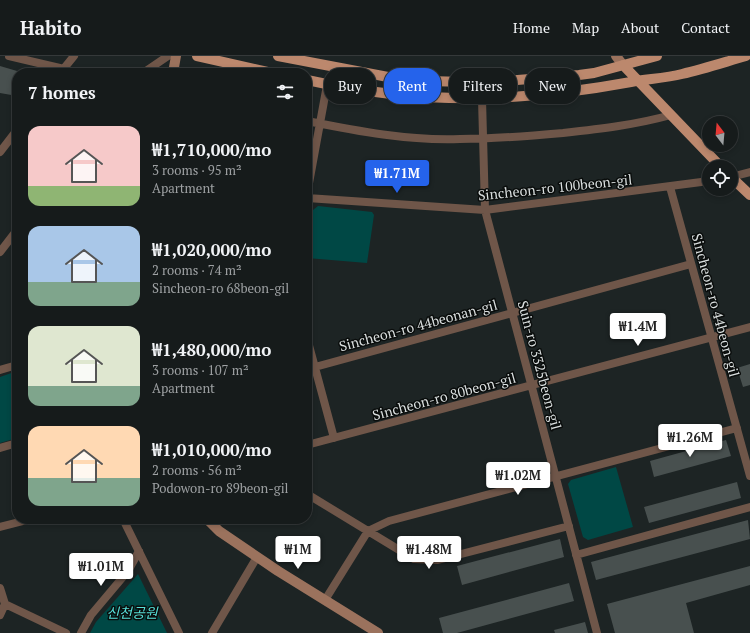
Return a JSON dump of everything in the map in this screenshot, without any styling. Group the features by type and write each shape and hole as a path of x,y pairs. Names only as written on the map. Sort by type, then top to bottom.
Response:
{"main road":[{"path":"197,56 250,68"},
{"path":"278,56 388,77 436,81 504,81 557,78 594,73 657,56"},
{"path":"517,97 556,95 681,74 746,56"},
{"path":"623,65 714,160"},
{"path":"312,81 324,84"},
{"path":"376,92 423,98 449,98"},
{"path":"738,184 750,195"}],"street":[{"path":"9,56 51,68"},
{"path":"64,68 74,56"},
{"path":"150,68 168,56"},
{"path":"174,68 176,56"},
{"path":"616,56 623,65"},
{"path":"312,167 324,101"},
{"name":"Suin-ro 3325beon-gil","path":"482,104 485,210 597,633"},
{"path":"312,122 364,132 460,139 511,138 596,129 648,122 671,115"},
{"path":"0,152 12,136"},
{"path":"738,175 750,172"},
{"name":"Sincheon-ro 100beon-gil","path":"312,198 485,210 702,182"},
{"name":"Sincheon-ro 44beon-gil","path":"670,187 750,476"},
{"path":"0,252 12,236"},
{"name":"Sincheon-ro 44beonan-gil","path":"315,367 691,264"},
{"name":"Sincheon-ro 80beon-gil","path":"312,444 750,327"},
{"path":"312,356 334,438"},
{"path":"0,370 12,366"},
{"path":"325,600 368,531 390,521 556,475 737,428"},
{"path":"0,448 12,444"},
{"path":"312,497 414,559 438,560 569,526"},
{"path":"576,555 750,507"},
{"path":"0,527 12,524"},
{"path":"126,524 179,633"},
{"path":"212,524 219,531 257,557 325,600 367,630 378,633"},
{"path":"81,633 91,615 128,571 140,551"},
{"path":"215,632 257,557"},
{"path":"0,588 5,604 0,615"},
{"path":"5,604 66,633"}],"green space":[{"path":"318,206 372,212 374,215 367,263 312,258 313,210"},
{"path":"12,373 12,439 0,443 0,377"},
{"path":"616,467 633,527 588,540 583,537 568,484 571,480"},
{"name":"신천공원","path":"138,574 167,633 90,633 96,622"}],"building":[{"path":"0,66 12,70 12,95 0,93"},
{"path":"750,364 750,385 743,387 737,368"},
{"path":"726,440 731,456 654,477 650,461"},
{"path":"737,482 741,498 649,523 644,507"},
{"path":"748,520 750,539 596,580 591,562"},
{"path":"560,539 564,557 462,585 457,566"},
{"path":"750,566 750,585 686,603 694,633 615,633 607,604"},
{"path":"569,583 574,601 457,633 443,633 439,618"},
{"path":"585,622 588,633 555,633 554,630"}]}
